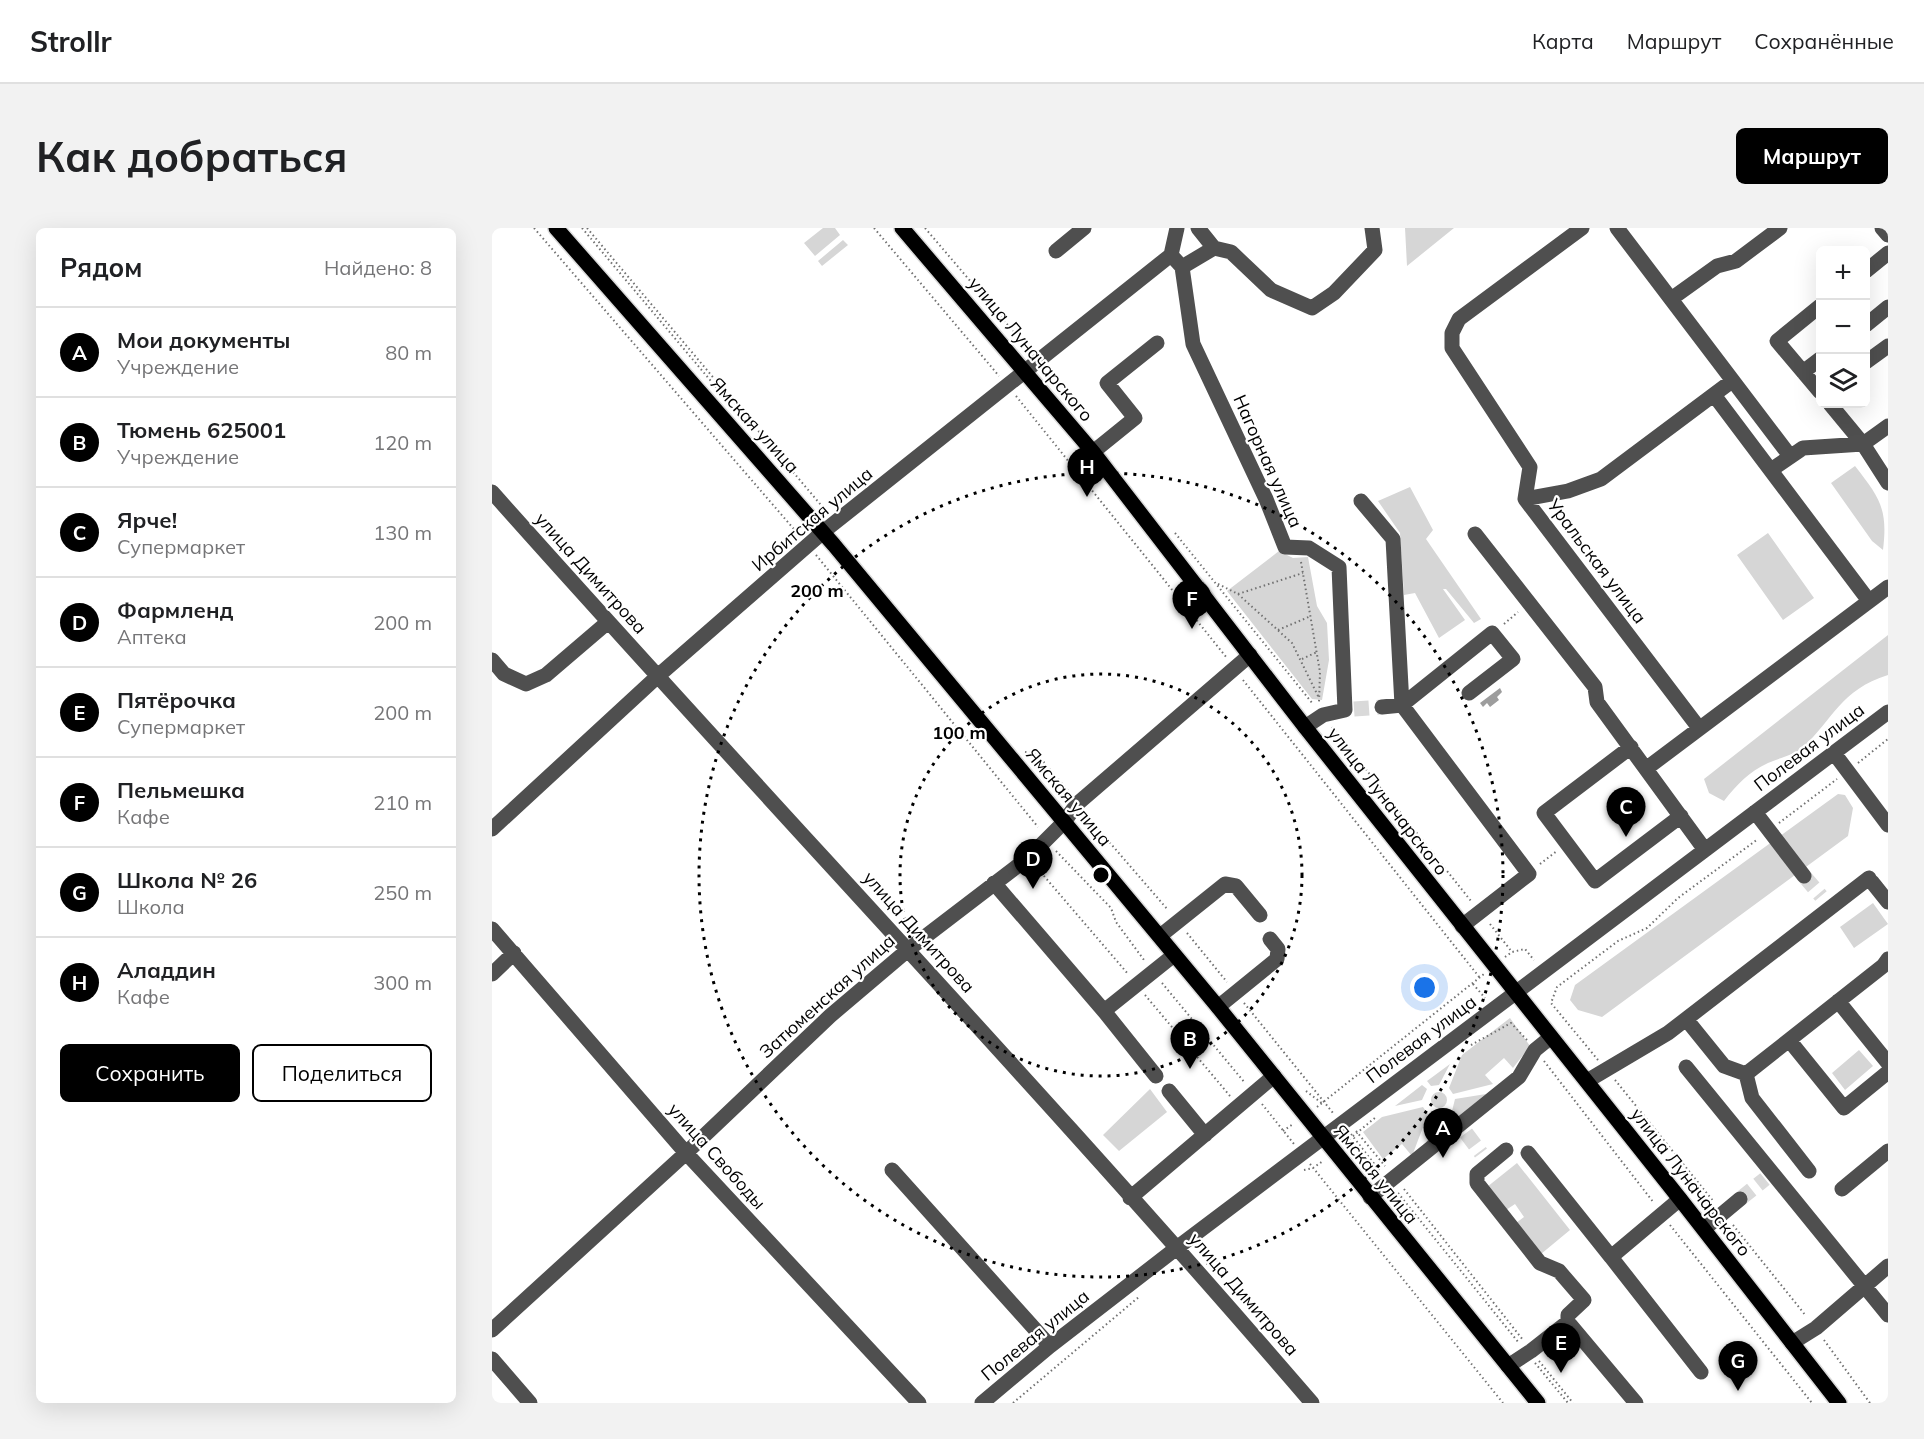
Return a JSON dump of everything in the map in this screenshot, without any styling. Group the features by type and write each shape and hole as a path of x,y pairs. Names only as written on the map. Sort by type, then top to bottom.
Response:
{"main road":[{"name":"Ямская улица","path":"556,228 823,532 1160,936 1538,1403"},
{"name":"улица Луначарского","path":"902,228 1093,452 1305,727 1704,1229 1839,1403"}],"street":[{"path":"1056,251 1084,228"},
{"path":"1198,228 1214,248 1231,252 1271,290 1312,308 1334,293 1375,250 1372,228"},
{"name":"Уральская улица","path":"1582,228 1460,319 1452,333 1452,348 1530,467 1525,499 1699,728"},
{"path":"1617,228 1790,456"},
{"path":"1671,299 1717,266 1736,261 1780,228"},
{"path":"1882,228 1888,235"},
{"path":"1175,230 1171,255 1182,267 1214,248"},
{"path":"1870,268 1888,253"},
{"name":"Ирбитская улица","path":"492,829 659,675 823,532 1171,255"},
{"name":"Нагорная улица","path":"1182,267 1193,344 1266,499 1285,547 1309,548 1339,567 1350,710 1321,708 1305,727"},
{"path":"1870,322 1888,307"},
{"path":"1816,310 1777,340 1816,386"},
{"path":"1093,452 1135,418 1107,383 1157,343"},
{"path":"1870,359 1888,345"},
{"path":"1803,372 1816,363"},
{"path":"1525,499 1568,491 1601,479 1732,381"},
{"path":"1714,395 1869,601"},
{"path":"1833,408 1863,444 1888,483"},
{"path":"1771,470 1803,448 1863,444 1888,426"},
{"name":"улица Димитрова","path":"492,492 608,622 909,949 1130,1198 1178,1247 1312,1403"},
{"path":"1361,501 1393,539 1402,705 1529,874 1462,926"},
{"path":"1475,534 1595,687 1597,702 1647,768 1704,850"},
{"path":"1647,768 1888,587"},
{"path":"492,660 504,674 526,684 546,675 608,622"},
{"path":"1383,707 1402,705 1492,633 1513,659 1469,693"},
{"name":"Затюменская улица","path":"492,1330 686,1153 830,1016 909,949 1028,858 1064,822 1077,804 1250,655"},
{"name":"Полевая улица","path":"982,1403 1050,1346 1178,1247 1888,712"},
{"path":"1631,747 1544,813 1595,881 1681,816"},
{"path":"1834,753 1888,825"},
{"path":"1755,812 1804,876"},
{"path":"1587,1081 1668,1034 1825,902 1871,880 1888,902"},
{"path":"994,883 1104,1011 1156,1076"},
{"path":"1160,936 1225,884 1236,886 1260,915"},
{"name":"улица Свободы","path":"492,929 686,1153 919,1403"},
{"path":"1218,1007 1277,959 1278,950 1270,939"},
{"path":"492,974 513,953"},
{"path":"1104,1011 1174,955"},
{"path":"1746,1074 1886,966"},
{"path":"1838,1001 1888,1063"},
{"path":"1686,1019 1724,1066 1746,1074"},
{"path":"1370,1197 1394,1177 1462,1129 1520,1077 1535,1050 1551,1037"},
{"path":"1789,1040 1844,1108 1888,1072"},
{"path":"1686,1067 1771,1179 1865,1285 1888,1315"},
{"path":"1746,1074 1752,1098 1809,1171"},
{"path":"1130,1198 1274,1076"},
{"path":"1169,1091 1205,1135"},
{"path":"1506,1150 1485,1159 1477,1174 1477,1183 1540,1263 1559,1271 1584,1300 1568,1315 1568,1322 1636,1403"},
{"path":"1842,1189 1888,1151"},
{"path":"1528,1153 1701,1372"},
{"path":"892,1170 1050,1346"},
{"path":"1611,1257 1680,1199"},
{"path":"1704,1229 1740,1199"},
{"path":"1792,1343 1816,1328 1888,1266"},
{"path":"1508,1366 1532,1351 1568,1322"},
{"path":"492,1359 530,1403"}],"path":[{"path":"534,228 808,545 1032,817 1045,839 1111,908 1116,922 1153,972 1503,1403"},
{"path":"586,228 836,523"},
{"path":"874,228 994,369"},
{"path":"925,228 1039,362"},
{"path":"1015,394 1233,668 1299,747 1382,857 1455,943 1480,978"},
{"path":"1170,527 1317,709 1321,708"},
{"path":"1298,548 1317,652 1321,708"},
{"path":"1238,594 1303,573"},
{"path":"1216,583 1238,594 1292,643 1302,659 1321,708 1512,952 1305,1115"},
{"path":"1492,633 1528,603"},
{"path":"1278,630 1311,616"},
{"path":"1302,659 1317,652"},
{"path":"1870,1403 1816,1328 1551,1003 1557,987 1618,941 1647,928 1678,898 1888,739"},
{"path":"1016,750 1036,753 1178,921 1323,1102 1343,1123 1357,1132 1573,1403"},
{"path":"1529,874 1566,843"},
{"path":"1467,1048 1505,1024"},
{"path":"1302,1170 1313,1168 1334,1153 1383,1112"},
{"path":"1193,1265 1207,1244"},
{"path":"1012,1403 1148,1290"}],"shaded area":[{"path":"823,228 835,228 840,235 815,256 804,243"},
{"path":"1405,228 1454,228 1407,266"},
{"path":"843,240 848,245 822,266 818,261"},
{"path":"1855,466 1871,487 1883,514 1883,550 1872,541 1831,483"},
{"path":"1410,487 1433,530 1426,539 1481,619 1474,623 1446,589 1443,589 1465,620 1439,638 1415,593 1404,595 1400,533 1378,501"},
{"path":"1768,533 1814,598 1783,620 1737,555"},
{"path":"1279,551 1293,558 1308,557 1317,606 1327,623 1329,660 1322,700 1312,699 1227,591"},
{"path":"1888,635 1888,675 1872,681 1848,697 1802,748 1749,774 1724,801 1709,793 1704,779"},
{"path":"1500,688 1502,692 1497,697 1499,700 1490,707 1487,703 1483,707 1480,703"},
{"path":"1838,794 1845,795 1853,808 1848,836 1602,1017 1578,1010 1570,1000 1575,985"},
{"path":"1873,903 1888,924 1854,948 1840,927"},
{"path":"1510,1018 1530,1046 1513,1068 1504,1058 1485,1075 1493,1084 1453,1094 1449,1088 1462,1055"},
{"path":"1859,1050 1873,1066 1845,1090 1832,1073"},
{"path":"1450,1064 1439,1085 1431,1086 1427,1081"},
{"path":"1422,1085 1427,1089 1422,1100 1395,1106"},
{"path":"1150,1089 1167,1112 1119,1151 1103,1135"},
{"path":"1436,1092 1442,1092 1447,1100 1445,1106 1436,1108 1431,1103 1431,1097"},
{"path":"1486,1094 1457,1118 1452,1111 1455,1099"},
{"path":"1423,1107 1428,1114 1412,1156 1402,1144 1383,1159 1363,1132 1382,1117"},
{"path":"1448,1115 1452,1122 1426,1143 1437,1118"},
{"path":"1517,1163 1570,1230 1541,1254 1516,1223 1524,1217 1515,1204 1506,1210 1487,1187"}],"tunnel":[{"path":"1354,709 1382,707"},
{"path":"1804,876 1821,896"},
{"path":"1466,1133 1481,1153"},
{"path":"1740,1199 1765,1179"}],"place":[{"name":"Аладдин","path":"1087,497"},
{"name":"Пельмешка","path":"1192,629"},
{"name":"Ярче!","path":"1626,837"},
{"name":"Фармленд","path":"1033,889"},
{"name":"Тюмень 625001","path":"1190,1069"},
{"name":"Мои документы","path":"1443,1158"},
{"name":"Пятёрочка","path":"1561,1373"},
{"name":"Школа № 26","path":"1738,1391"}]}
